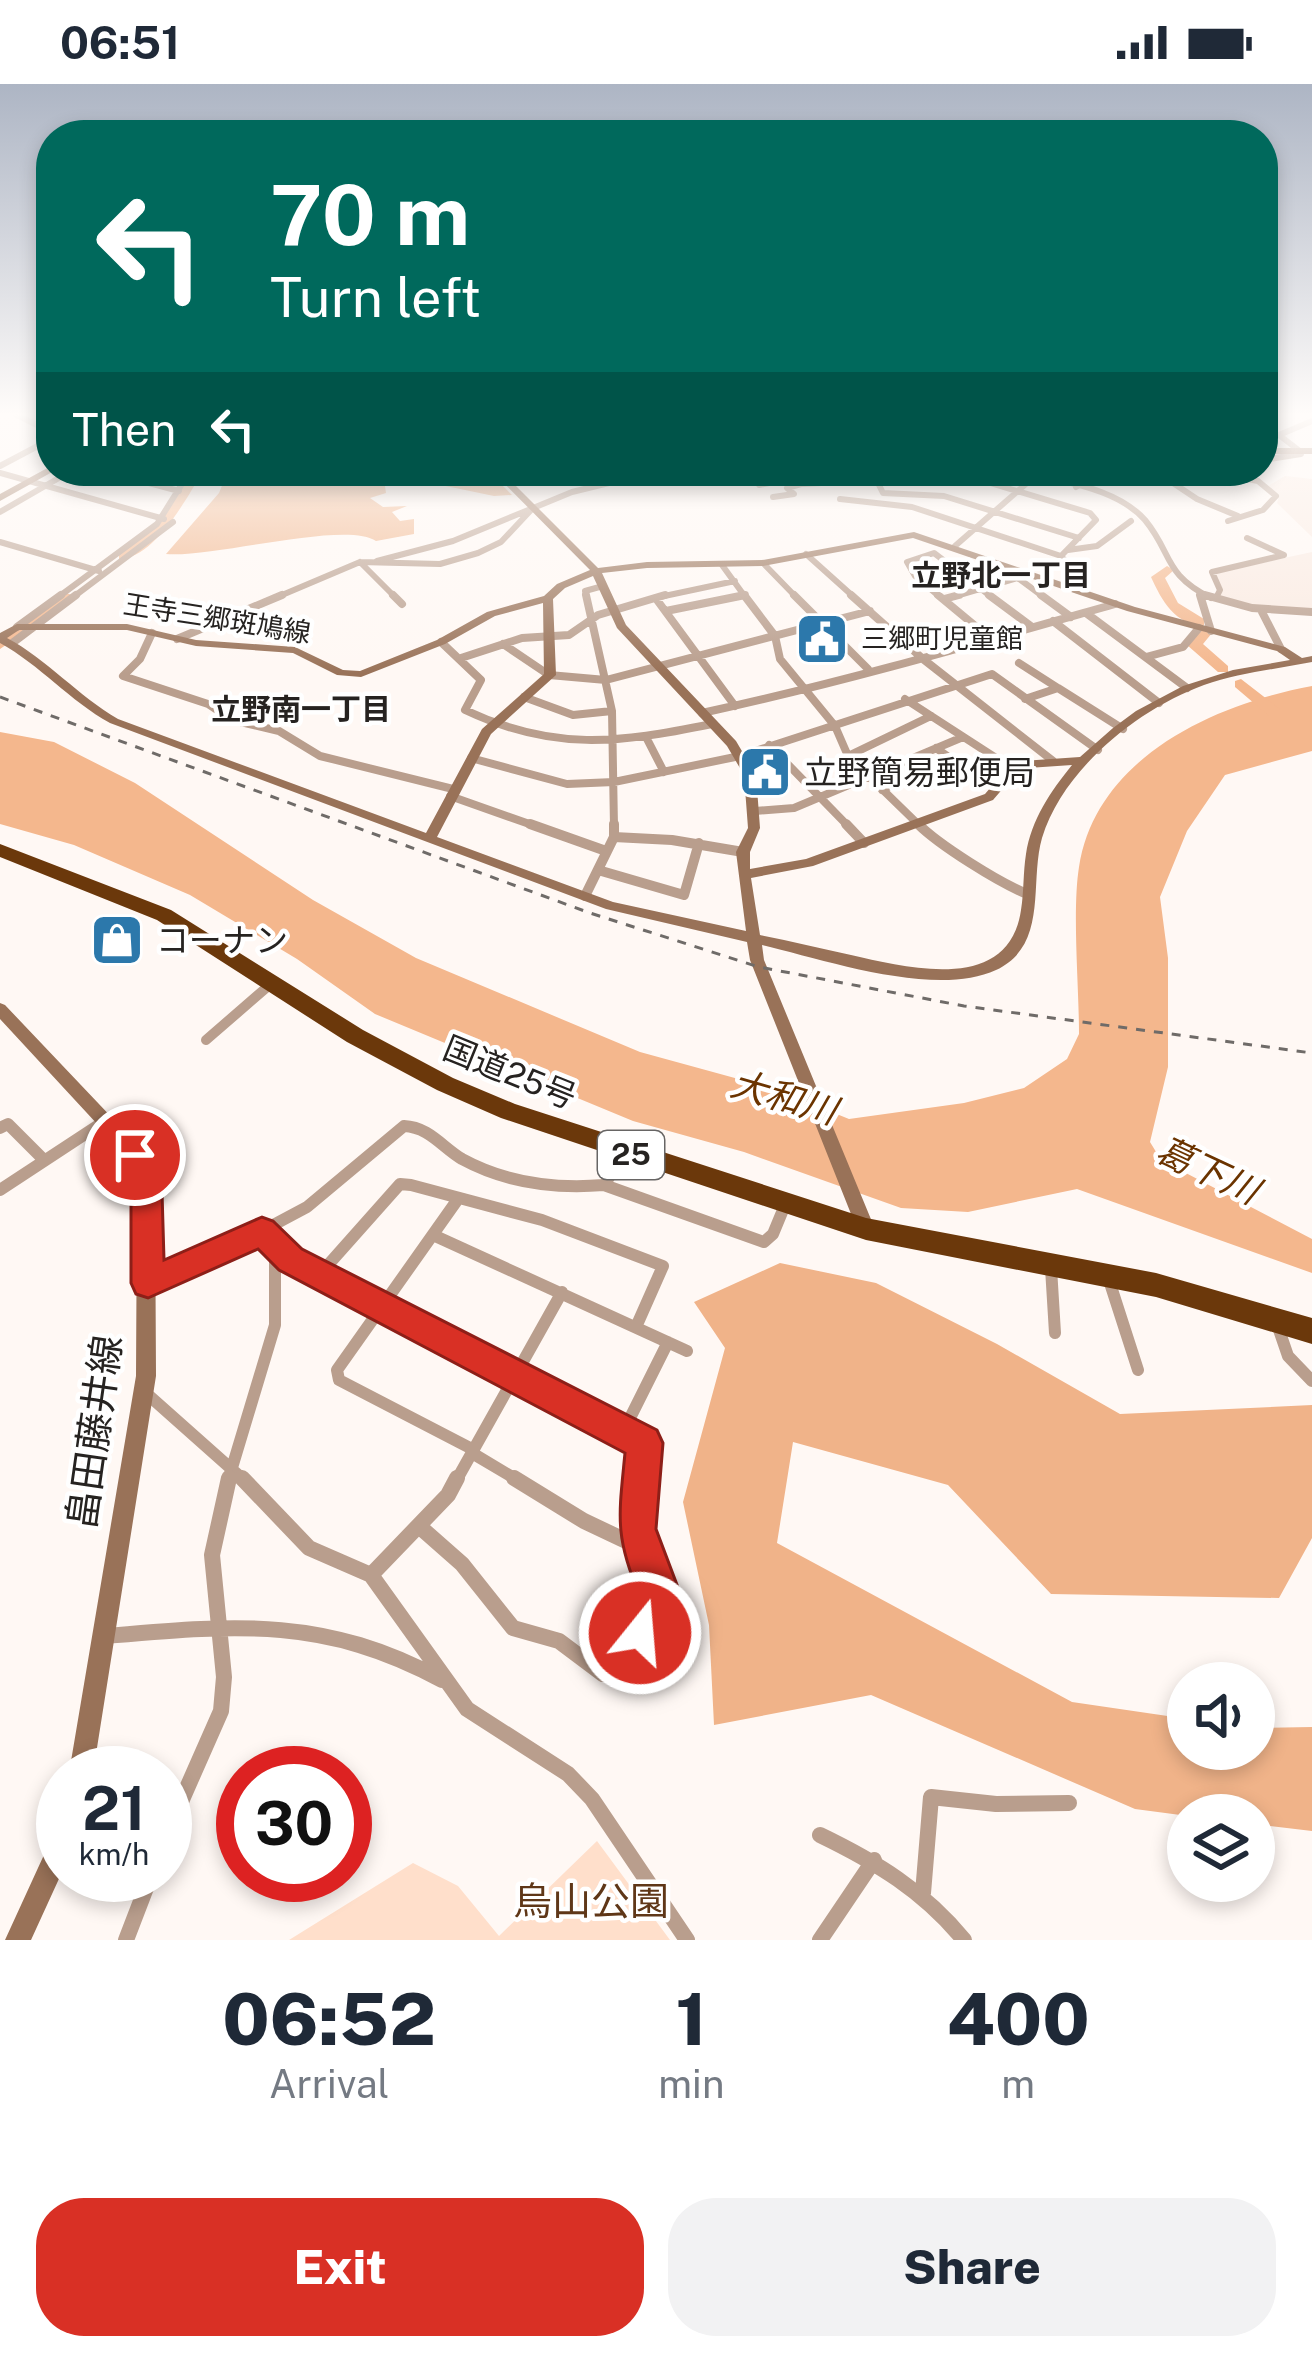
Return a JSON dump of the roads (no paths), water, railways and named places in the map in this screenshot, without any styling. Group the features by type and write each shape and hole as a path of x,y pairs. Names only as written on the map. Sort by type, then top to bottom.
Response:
{"highway":[{"name":"国道25号","path":"0,850 149,908 356,1036 445,1084 625,1153 866,1229 1107,1274 1312,1331"}],"street":[{"path":"100,501 166,520"},
{"path":"175,501 166,520 4,641 31,656 85,707 585,896 903,972 974,971 992,965 1015,947 1025,924 1043,816 1064,782 1123,728 1187,688 1225,675 1306,660"},
{"path":"524,501 596,571 628,635 707,718 751,775 754,828 743,852 752,939 791,1054 866,1229"},
{"path":"376,562 453,541 552,501"},
{"path":"896,501 1064,554 1097,546 1131,521"},
{"path":"959,501 1079,538"},
{"path":"955,546 1007,501"},
{"path":"1049,501 1090,513 1096,520 1064,554"},
{"path":"1108,501 1137,513 1154,532 1168,566 1200,593 1262,610 1312,611"},
{"path":"1201,501 1238,515"},
{"path":"1228,521 1263,510 1272,501"},
{"path":"177,639 360,562 440,564 478,554 501,542 532,509"},
{"path":"26,627 166,520"},
{"name":"王寺三郷斑鳩線","path":"26,627 127,627 177,639 295,650 350,674 377,670 491,614 548,598 561,586 596,571 764,562 903,535 955,546 1115,604 1282,649 1306,660"},
{"path":"1216,598 1220,590 1212,572 1284,554 1247,538"},
{"path":"0,542 101,572"},
{"path":"991,639 915,575 907,562 934,553 1032,626"},
{"path":"806,554 953,685 1053,761"},
{"path":"1063,584 1076,573 1064,554"},
{"path":"360,562 402,604"},
{"path":"764,562 868,669"},
{"path":"722,565 775,636 780,659 835,726 848,756 942,848 960,851 1006,887 1028,894"},
{"path":"944,598 1018,578 1071,616"},
{"path":"460,658 502,644 576,632 592,618 614,610 735,581"},
{"path":"585,896 614,837 612,711 585,591 603,586"},
{"path":"1146,657 1183,647 1205,629 1200,593"},
{"path":"665,611 745,595"},
{"path":"430,838 451,793 494,724 550,674 548,598"},
{"path":"657,600 735,706"},
{"path":"441,642 481,680 465,710 539,740 614,744 735,706 1115,604"},
{"path":"1262,610 1282,649"},
{"path":"502,644 524,666 606,680 870,611"},
{"path":"1086,613 1187,688"},
{"path":"1053,621 1160,703"},
{"path":"152,633 140,659 123,676 208,704 232,719 279,730 320,756 451,793 606,851"},
{"path":"1019,663 1123,728"},
{"path":"471,758 567,784 614,782 740,756 992,674 1098,750"},
{"path":"1025,698 1058,688"},
{"path":"524,697 573,715 612,711"},
{"path":"905,699 1013,769"},
{"path":"848,756 931,716"},
{"path":"646,737 664,772"},
{"path":"754,811 794,808 963,737"},
{"path":"769,745 864,843"},
{"path":"882,790 950,758 936,748"},
{"path":"744,874 808,863 989,796 1013,769 1085,761"},
{"path":"614,837 699,843 743,852"},
{"path":"598,870 684,895 699,843"},
{"path":"206,1040 273,982"},
{"name":"畠田藤井線","path":"0,1010 106,1121 135,1155 145,1180 144,1390 86,1746"},
{"path":"0,1190 106,1121"},
{"path":"0,1128 8,1124 44,1160"},
{"path":"148,1283 262,1232 320,1198 383,1138 404,1126 420,1127 461,1158 536,1186 604,1185 764,1242 773,1234 785,1204"},
{"path":"604,1185 625,1153"},
{"path":"320,1274 400,1184 542,1220 663,1266 636,1327"},
{"path":"458,1199 337,1370 339,1379 473,1452 584,1521 640,1548"},
{"path":"262,1232 275,1249 320,1274 644,1443 636,1515 640,1548 660,1587 659,1607 621,1659 603,1674 559,1641 513,1628 462,1564 420,1526"},
{"path":"433,1235 687,1352"},
{"path":"192,1775 222,1706 212,1560 217,1520 274,1318 275,1249"},
{"path":"1051,1264 1055,1334"},
{"path":"1107,1274 1138,1370"},
{"path":"371,1575 440,1507 562,1292"},
{"path":"1277,1319 1288,1356 1312,1381"},
{"path":"622,1432 668,1342"},
{"path":"144,1390 233,1470 309,1548 371,1575 445,1681 482,1722 568,1774 592,1799 687,1940"},
{"path":"104,1636 266,1624 328,1631 413,1661 445,1681"},
{"path":"923,1893 931,1797 996,1804 1069,1803"},
{"path":"820,1834 874,1860 923,1893 964,1940"},
{"path":"828,1936 874,1860"},
{"path":"18,1940 36,1901"},
{"path":"126,1940 141,1902"}],"water":[{"name":"大和川","path":"1312,686 1312,751 1225,775 1187,831 1160,897 1168,958 1168,1067 1150,1142 1161,1160 1312,1239 1312,1273 1077,1189 968,1212 901,1208 744,1152 633,1121 375,1014 297,959 190,895 74,845 0,824 0,732 54,742 135,783 313,900 416,958 640,1052 775,1089 849,1119 964,1103 1024,1088 1067,1059 1079,1034 1079,867 1090,828 1109,795 1135,766 1200,722 1237,706"}],"waterway":[{"path":"124,556 165,523 179,501"},
{"path":"1167,570 1158,577 1172,606 1199,622"},
{"path":"0,644 70,596"},
{"path":"1205,633 1195,645 1223,669"},
{"path":"1241,684 1275,713"}],"railway":[{"path":"0,697 590,913 759,967 964,1006 1312,1053"}],"place":[{"name":"三郷町児童館","path":"822,639"},
{"name":"立野簡易郵便局","path":"765,772"},
{"name":"コーナン","path":"117,940"}],"district":[{"name":"立野北一丁目","path":"1001,576"},
{"name":"立野南一丁目","path":"301,710"}],"water label":[{"name":"葛下川","path":"1208,1170"}],"park label":[{"name":"烏山公園","path":"591,1901"}]}
